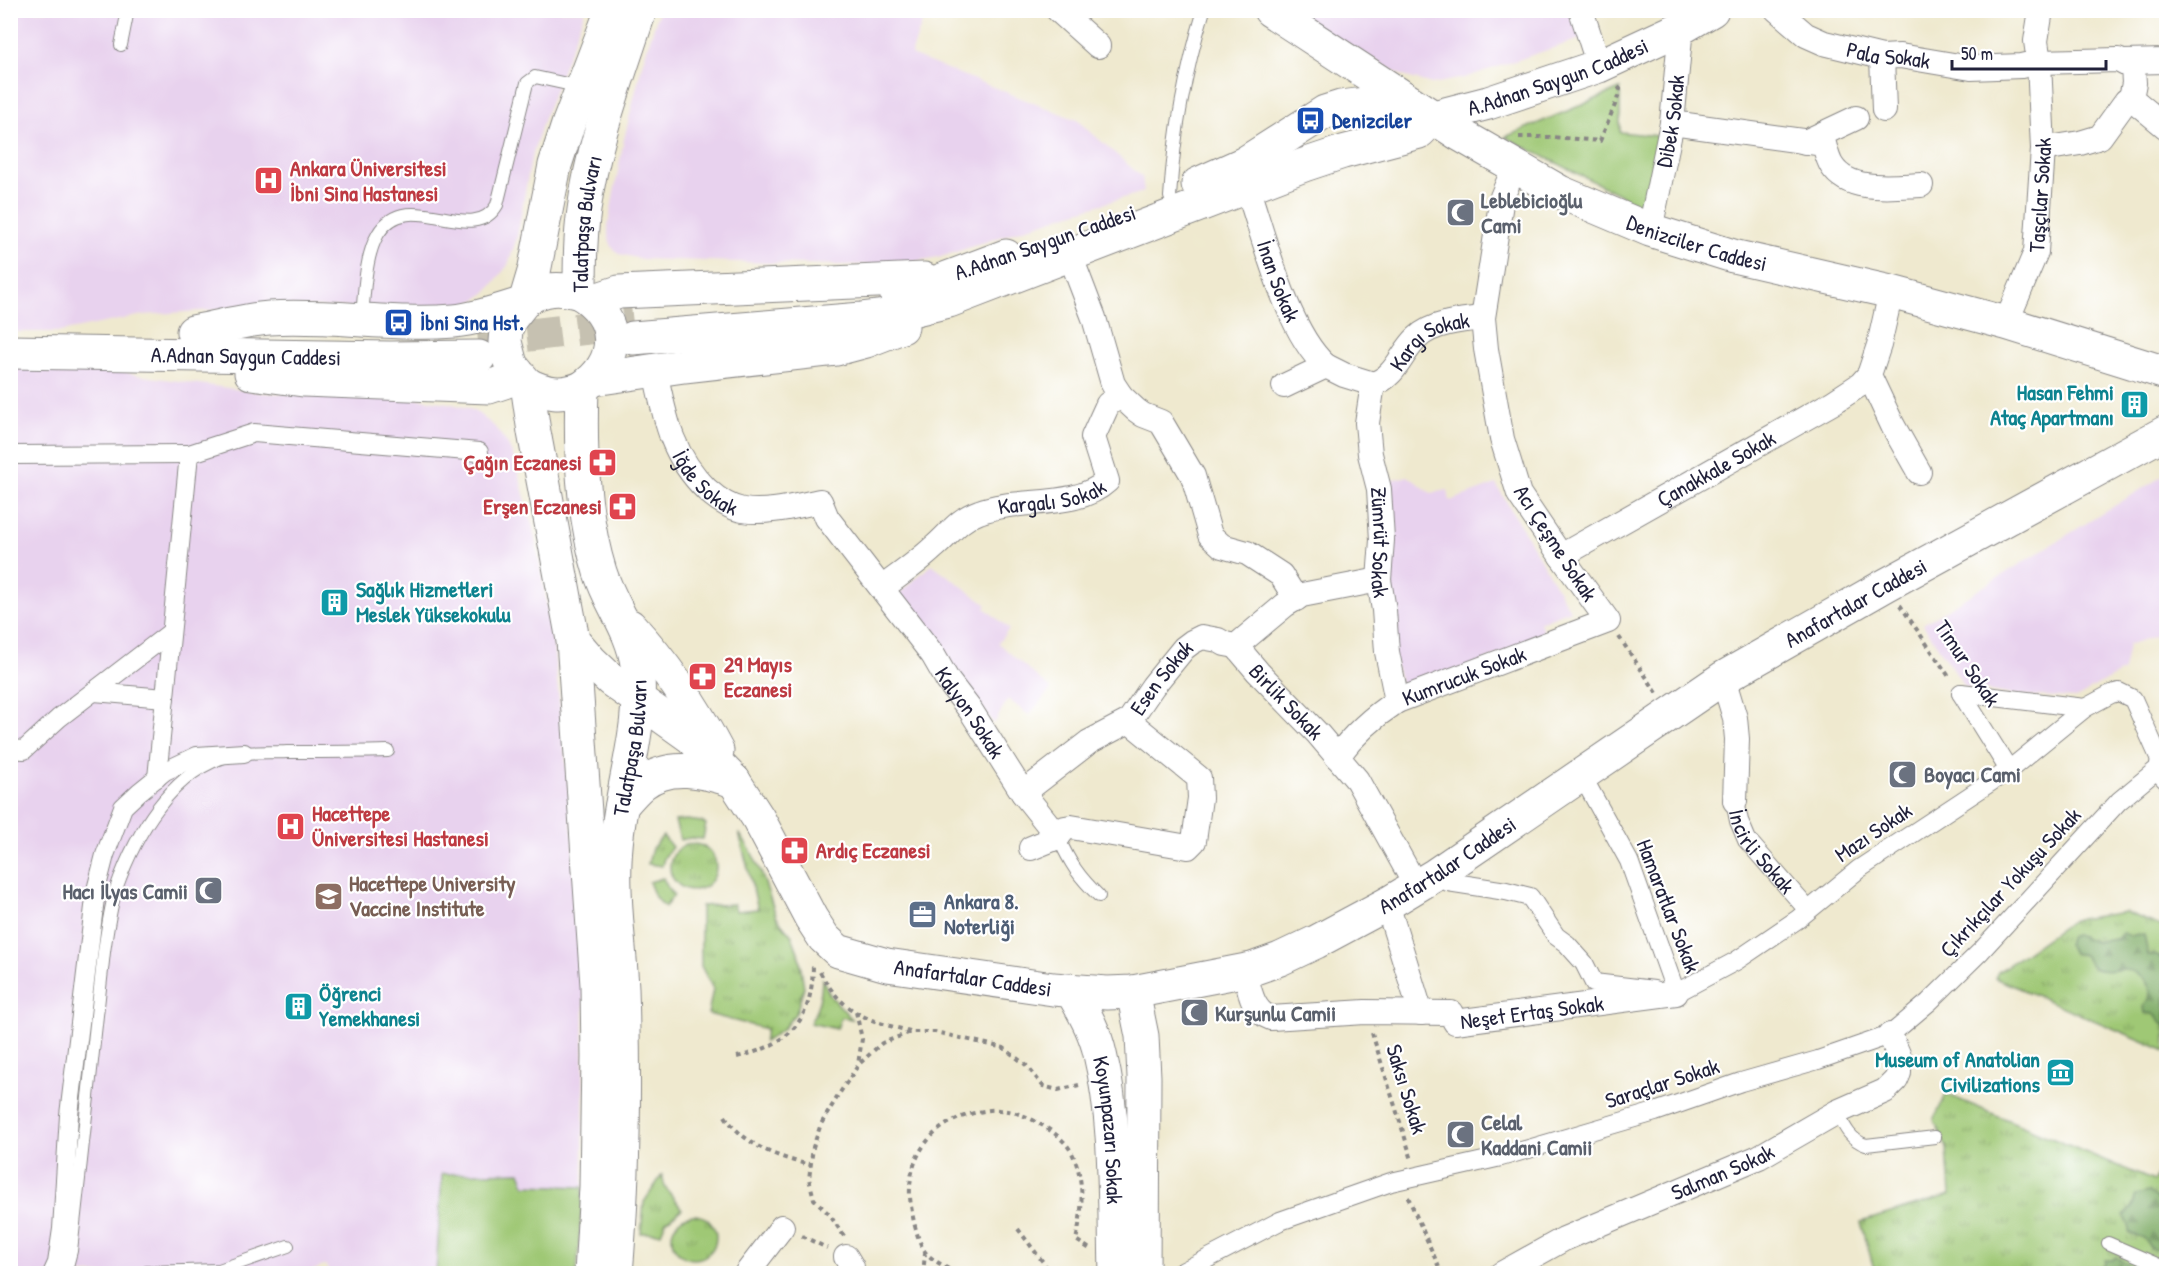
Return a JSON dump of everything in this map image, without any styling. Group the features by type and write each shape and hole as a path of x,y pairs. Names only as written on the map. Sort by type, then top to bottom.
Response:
{"main road":[{"name":"Talatpaşa Bulvarı","path":"591,1274 596,1187 597,985 573,639 523,380 511,365 505,342 511,318 523,302 541,242 555,165 612,10"},
{"name":"Talatpaşa Bulvarı","path":"616,1274 621,1187 622,987 615,862 639,699 632,645 600,572 588,517 582,453 588,384 603,368 609,354 611,339 605,318 586,297 583,222 590,173 599,137 640,10"},
{"name":"Denizciler Caddesi","path":"1270,10 1316,42 1515,166 1560,192 1650,230 1733,256 1891,292 2006,323 2166,373"},
{"name":"A.Adnan Saygun Caddesi","path":"633,331 892,299 946,290 1070,255 1314,162 1419,132 1434,117 1488,103 1600,66 1682,19 1712,10"},
{"path":"1314,162 1330,138 1335,108 1335,87 1329,65 1316,42"},
{"name":"A.Adnan Saygun Caddesi","path":"946,290 1170,197 1245,163 1311,120 1335,108 1389,101 1406,105 1434,117"},
{"path":"192,344 237,322 271,318 455,321 497,312 523,302 538,292 552,288 566,289 586,297 619,292 946,290"},
{"path":"192,344 236,370 265,376 303,380 489,387 504,382 523,380 540,391 554,394 569,393 588,384 655,370 836,349 866,341 910,324 946,290"},
{"name":"A.Adnan Saygun Caddesi","path":"10,332 192,344"},
{"name":"A.Adnan Saygun Caddesi","path":"10,352 192,344 379,342 479,349"},
{"name":"Anafartalar Caddesi","path":"734,781 758,818 811,918 824,938 838,951 887,965 1072,991 1133,992 1245,970 1280,959 1387,904 1723,678 1886,585 2166,432"},
{"path":"622,618 648,646 689,701 734,781"},
{"path":"573,639 611,680 691,737 734,781"},
{"path":"622,805 643,783 657,776 686,770 706,772 734,781"},
{"name":"Koyunpazarı Sokak","path":"1072,991 1094,1035 1106,1081 1125,1269"},
{"name":"Koyunpazarı Sokak","path":"1125,1269 1144,1077 1142,1036 1133,992"}],"street":[{"path":"1058,10 1098,46"},
{"path":"1581,10 1600,66"},
{"name":"Pala Sokak","path":"1777,10 1806,35 1882,57 1900,56 1971,68 2021,66 2039,62 2166,61"},
{"name":"Taşçılar Sokak","path":"2006,323 2036,252 2043,149 2036,41 2041,10"},
{"name":"Dibek Sokak","path":"1650,230 1672,123 1682,19"},
{"path":"1882,57 1884,110"},
{"path":"2043,149 2100,137 2126,101 2131,98 2134,83 2133,68 2121,61"},
{"path":"2131,98 2166,127"},
{"path":"1805,142 1856,118"},
{"path":"1672,123 1824,144 1832,167 1845,180 1881,188 1921,185"},
{"name":"Kargı Sokak","path":"1373,384 1381,382 1394,372 1407,349 1419,335 1458,320 1483,318 1502,196 1515,166"},
{"name":"İnan Sokak","path":"1247,187 1281,289 1297,324 1314,353 1326,366"},
{"path":"1070,255 1094,318 1113,384 1120,396 1143,415 1161,422 1193,476 1210,535 1222,546 1247,554 1281,574 1296,599"},
{"path":"1891,292 1879,345 1869,375 1893,426 1919,472"},
{"name":"Acı Çeşme Sokak","path":"1483,318 1486,349 1502,439 1519,494 1608,621"},
{"path":"1284,386 1326,366 1344,375 1373,384"},
{"name":"İğde Sokak","path":"655,370 672,441 688,470 711,493 741,510 756,511 820,501"},
{"name":"Çanakkale Sokak","path":"1561,556 1832,403 1861,384 1869,375"},
{"name":"Zümrüt Sokak","path":"1373,384 1367,423 1370,454 1379,489 1383,540 1379,580 1397,701"},
{"name":"Kargalı Sokak","path":"882,588 934,548 957,523 968,517 996,506 1081,495 1102,486 1107,481 1093,437 1108,405 1120,396"},
{"path":"10,455 189,454 254,433 479,452"},
{"path":"157,778 189,454"},
{"name":"Kalyon Sokak","path":"820,501 827,518 933,655 1023,793 1058,837"},
{"path":"1236,646 1285,605 1302,595 1379,580"},
{"name":"Kumrucuk Sokak","path":"1338,757 1349,740 1379,713 1397,701 1608,621"},
{"path":"10,749 24,750 59,718 171,632"},
{"name":"Esen Sokak","path":"1023,793 1089,742 1129,721 1184,648 1192,642 1202,637 1236,646"},
{"name":"Birlik Sokak","path":"1236,646 1357,780 1425,880"},
{"name":"İncirli Sokak","path":"1723,678 1735,718 1737,739 1735,801 1739,820 1747,840 1808,910"},
{"path":"94,692 165,698"},
{"name":"Mazı Sokak","path":"1676,993 1736,961 1808,910 1859,869 2009,770 2085,708 2111,694 2119,692 2133,699 2165,767"},
{"path":"1961,693 2085,708"},
{"name":"Timur Sokak","path":"1961,693 2009,770"},
{"path":"1031,848 1058,837 1065,828 1188,847 1194,841 1200,798 1199,778 1129,721"},
{"path":"52,1274 57,1263 62,1229 69,1115 96,890 105,855 123,807 165,771 197,756 244,753"},
{"name":"Çıkrıkçılar Yokuşu Sokak","path":"1890,1035 1929,1002 1981,951 2092,828 2120,801 2165,767"},
{"name":"Hamaratlar Sokak","path":"1581,774 1629,861 1676,993"},
{"path":"1425,880 1506,891 1530,897 1556,936 1584,963 1594,983 1676,993"},
{"path":"1387,904 1421,1013"},
{"name":"Neşet Ertaş Sokak","path":"1245,970 1252,998 1262,1015 1271,1018 1365,1012 1451,1013 1455,1022 1676,993"},
{"name":"Salman Sokak","path":"1501,1274 1564,1239 1759,1156 1837,1112 1885,1091 1896,1080 1899,1073 1899,1056 1890,1035"},
{"name":"Saraçlar Sokak","path":"1178,1274 1280,1221 1409,1178 1501,1157 1645,1115 1890,1035"},
{"path":"746,1274 782,1227"}],"lane":[{"path":"121,45 128,10"},
{"path":"1170,197 1181,101 1193,46 1204,10"},
{"path":"362,321 366,278 373,246 383,227 396,217 417,213 473,222 488,218 497,205 527,83 536,76 582,87"},
{"path":"65,1274 71,1251 104,952 116,891 128,859 147,824 173,790 200,768 220,759 244,753 388,751"},
{"path":"1058,837 1081,879 1099,896"},
{"path":"1837,1112 1850,1136 1858,1143 1935,1137"},
{"path":"2108,1243 2166,1268"},
{"path":"147,1272 219,1272 288,1246"}],"path":[{"path":"1481,146 1505,137 1552,137 1600,141 1620,89 1600,66"},
{"name":"Timur Sokak","path":"1886,585 1961,693"},
{"name":"Acı Çeşme Sokak","path":"1608,621 1671,714"},
{"path":"737,1057 775,1045 790,1033 810,999 813,957 836,995 863,1018 911,1032 935,1032 1004,1048 1026,1065 1043,1086 1058,1090 1075,1087 1085,1082 1102,1063"},
{"path":"856,1012 862,1039 857,1067"},
{"name":"Saksı Sokak","path":"1365,1012 1409,1178 1442,1274"},
{"path":"782,1227 848,1265 850,1246 829,1214 814,1199 809,1179 813,1147 821,1124 857,1067 882,1043 911,1032"},
{"path":"923,1274 925,1253 911,1215 909,1184 914,1162 928,1139 951,1120 976,1112 996,1109 1019,1113 1060,1136 1075,1159 1081,1185 1082,1214 1076,1240 1125,1269"},
{"path":"726,1116 731,1125 747,1141 792,1161 811,1165"},
{"path":"1018,1229 1052,1274"},
{"path":"925,1253 956,1274"}],"shaded area":[{"name":"Ankara Üniversitesi İbni Sina Hastanesi","path":"11,11 585,11 544,118 531,159 517,237 508,265 487,292 474,301 454,309 269,306 143,315 60,332 11,332"},
{"path":"659,11 926,11 911,55 1077,120 1142,177 1144,192 1071,213 944,256 901,264 839,265 641,259 619,254 612,247 608,236 608,225 624,139 643,61"},
{"path":"1289,11 1581,11 1589,36 1464,78 1432,84 1403,76"},
{"name":"Hacettepe Üniversitesi Hastanesi","path":"11,352 61,353 136,375 263,393 423,399 448,403 468,408 494,426 507,443 515,460 533,528 553,643 569,792 584,984 583,1187 525,1185 442,1174 436,1273 329,1273 326,1265 304,1274 288,1273 285,1267 268,1274 11,1274"},
{"path":"2166,474 2166,632 2128,645 2123,671 2076,698 2014,695 1965,687 1923,624"},
{"path":"1408,476 1431,493 1448,490 1450,501 1496,484 1570,610 1540,622 1545,636 1404,694 1391,649 1383,482"},
{"path":"932,564 987,605 985,608 1009,629 998,643 1051,689 1029,715 1008,699 994,724 936,643 895,597"}],"green space":[{"path":"1620,89 1620,132 1658,136 1648,209 1505,137"},
{"path":"687,820 706,824 703,839 680,840 675,821"},
{"path":"739,833 761,872 777,918 792,936 799,955 804,987 796,1013 782,1030 764,1042 766,1029 708,1014 713,989 701,966 701,906 734,904 736,911 758,909"},
{"path":"663,836 672,847 664,858 662,866 648,864 652,848"},
{"path":"693,844 709,851 716,867 709,883 693,890 677,883 670,867 677,851"},
{"path":"663,878 674,895 665,907 655,897 649,882"},
{"path":"2125,912 2166,928 2166,1051 1995,978 1998,972 2073,920"},
{"path":"2122,933 2131,936 2144,935 2148,955 2166,958 2166,1027 2155,1014 2145,1013 2144,1006 2150,994 2147,982 2143,978 2132,971 2096,969 2084,955 2073,953 2067,945 2069,937 2073,935 2097,942 2117,939"},
{"path":"822,978 830,995 852,1019 841,1017 837,1029 810,1023 819,1002"},
{"path":"1946,1094 2154,1181 2166,1153 2166,1261 2154,1273 1875,1273 1861,1222 1950,1195 1947,1148 1934,1120"},
{"path":"520,1172 525,1185 583,1187 577,1273 436,1274 442,1174"},
{"path":"662,1175 665,1187 682,1209 666,1221 661,1233 641,1233 644,1202"},
{"path":"2166,1189 2166,1239 2162,1237 2162,1245 2155,1250 2151,1249 2144,1238 2129,1233 2129,1225 2124,1215 2132,1208 2136,1195 2149,1192 2157,1199 2161,1190"},
{"path":"694,1215 709,1222 716,1237 709,1252 694,1259 679,1252 672,1237 679,1222"},
{"path":"2116,1257 2143,1273 2095,1273 2096,1268 2104,1267 2105,1260 2112,1260"}],"tunnel":[{"path":"478,341 633,323"}],"place":[{"name":"Denizciler","path":"1311,120"},
{"name":"Ankara Üniversitesi İbni Sina Hastanesi","path":"269,181"},
{"name":"Leblebicioğlu Cami","path":"1460,213"},
{"name":"İbni Sina Hst.","path":"399,322"},
{"name":"Hasan Fehmi Ataç Apartmanı","path":"2135,405"},
{"name":"Çağın Eczanesi","path":"603,462"},
{"name":"Erşen Eczanesi","path":"623,506"},
{"name":"Sağlık Hizmetleri Meslek Yüksekokulu","path":"335,602"},
{"name":"29 Mayıs Eczanesi","path":"703,677"},
{"name":"Boyacı Cami","path":"1903,774"},
{"name":"Hacettepe Üniversitesi Hastanesi","path":"291,826"},
{"name":"Ardıç Eczanesi","path":"795,850"},
{"name":"Hacı İlyas Camii","path":"209,891"},
{"name":"Hacettepe University Vaccine Institute","path":"328,896"},
{"name":"Ankara 8. Noterliği","path":"923,914"},
{"name":"Öğrenci Yemekhanesi","path":"298,1006"},
{"name":"Kurşunlu Camii","path":"1194,1013"},
{"name":"Museum of Anatolian Civilizations","path":"2061,1072"},
{"name":"Celal Kaddani Camii","path":"1460,1135"}]}
